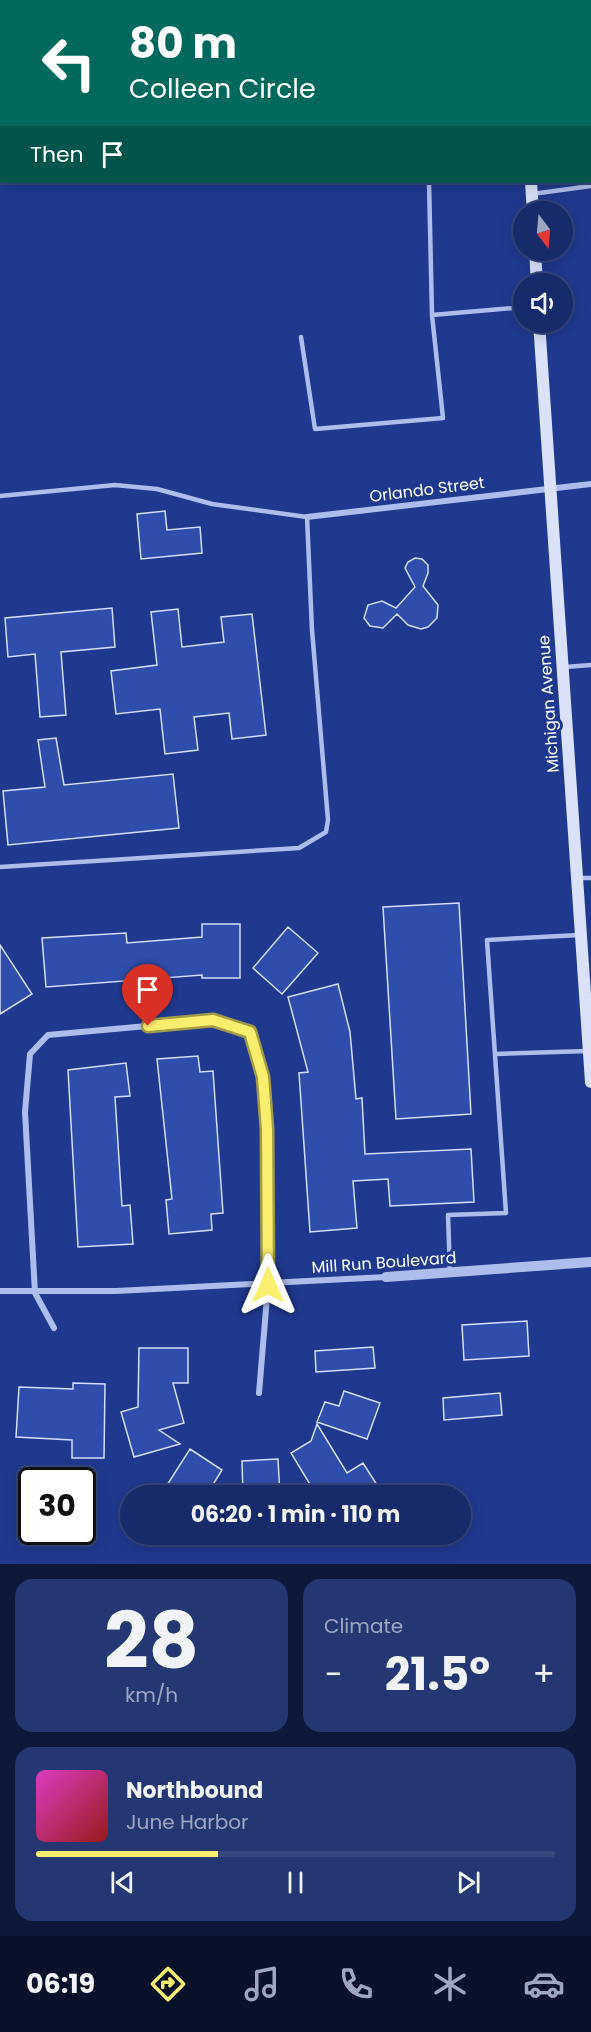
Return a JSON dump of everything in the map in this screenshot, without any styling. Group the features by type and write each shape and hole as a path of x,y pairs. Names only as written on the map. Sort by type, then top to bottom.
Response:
{"main road":[{"name":"Michigan Avenue","path":"540,333 580,935 589,1014 591,1082"}],"street":[{"name":"Orlando Street","path":"307,516 591,484"},
{"path":"54,1328 35,1293 25,1112 30,1054 48,1035 213,1020 250,1032 263,1077 267,1129 268,1285 259,1393"},
{"name":"Mill Run Boulevard","path":"0,1291 35,1293 268,1285 591,1262"}],"lane":[{"path":"301,338 315,429 443,418 432,315 429,183"},
{"path":"532,188 591,186"},
{"path":"432,315 513,308"},
{"path":"0,496 115,485 157,489 212,504 307,516 312,630 328,820 326,832 299,848 0,867"},
{"path":"562,667 591,665"},
{"path":"576,878 591,878"},
{"path":"450,1272 448,1215 506,1213 487,940 580,935"},
{"path":"495,1054 589,1051"}],"building":[{"path":"165,511 167,530 200,527 202,553 141,559 137,514"},
{"path":"415,558 422,559 428,565 428,573 423,586 438,605 437,618 428,627 421,629 408,625 397,614 383,628 370,626 364,618 368,605 382,601 396,608 415,587 405,568 408,562"},
{"path":"112,608 115,647 61,652 66,715 40,717 35,654 8,657 5,618"},
{"path":"178,609 182,647 224,642 221,617 252,614 266,735 232,739 229,713 194,717 198,750 165,754 160,709 116,714 111,671 157,665 151,612"},
{"path":"56,738 64,785 173,774 179,828 8,845 3,791 45,787 38,740"},
{"path":"459,903 471,1114 396,1119 383,907"},
{"path":"202,924 240,924 240,978 202,978 202,975 46,987 42,938 126,933 127,943 202,937"},
{"path":"288,927 318,953 282,994 253,968"},
{"path":"0,945 32,994 0,1014"},
{"path":"338,984 350,1032 356,1099 362,1098 365,1154 471,1149 474,1202 390,1206 388,1179 353,1181 357,1228 310,1232 299,1073 308,1072 288,997"},
{"path":"198,1056 200,1072 213,1071 223,1213 211,1214 212,1230 169,1234 166,1200 172,1199 157,1059"},
{"path":"126,1063 130,1096 115,1097 122,1206 130,1205 133,1244 78,1247 68,1070"},
{"path":"527,1321 529,1356 464,1360 462,1325"},
{"path":"373,1347 375,1368 316,1372 315,1351"},
{"path":"139,1348 188,1348 188,1383 173,1383 184,1423 159,1430 180,1444 134,1457 121,1412 138,1407"},
{"path":"73,1383 105,1384 104,1458 72,1458 72,1440 16,1437 19,1387 73,1389"},
{"path":"344,1391 380,1403 367,1439 317,1422 325,1402 339,1406"},
{"path":"500,1393 502,1415 444,1420 443,1398"},
{"path":"317,1424 347,1473 363,1463 377,1485 310,1485 291,1453 311,1441"},
{"path":"190,1449 222,1470 213,1485 167,1485"},
{"path":"278,1459 279,1485 243,1485 242,1461"}],"route":[{"path":"148,1026 213,1020 250,1032 263,1077 267,1129 268,1285"}]}
